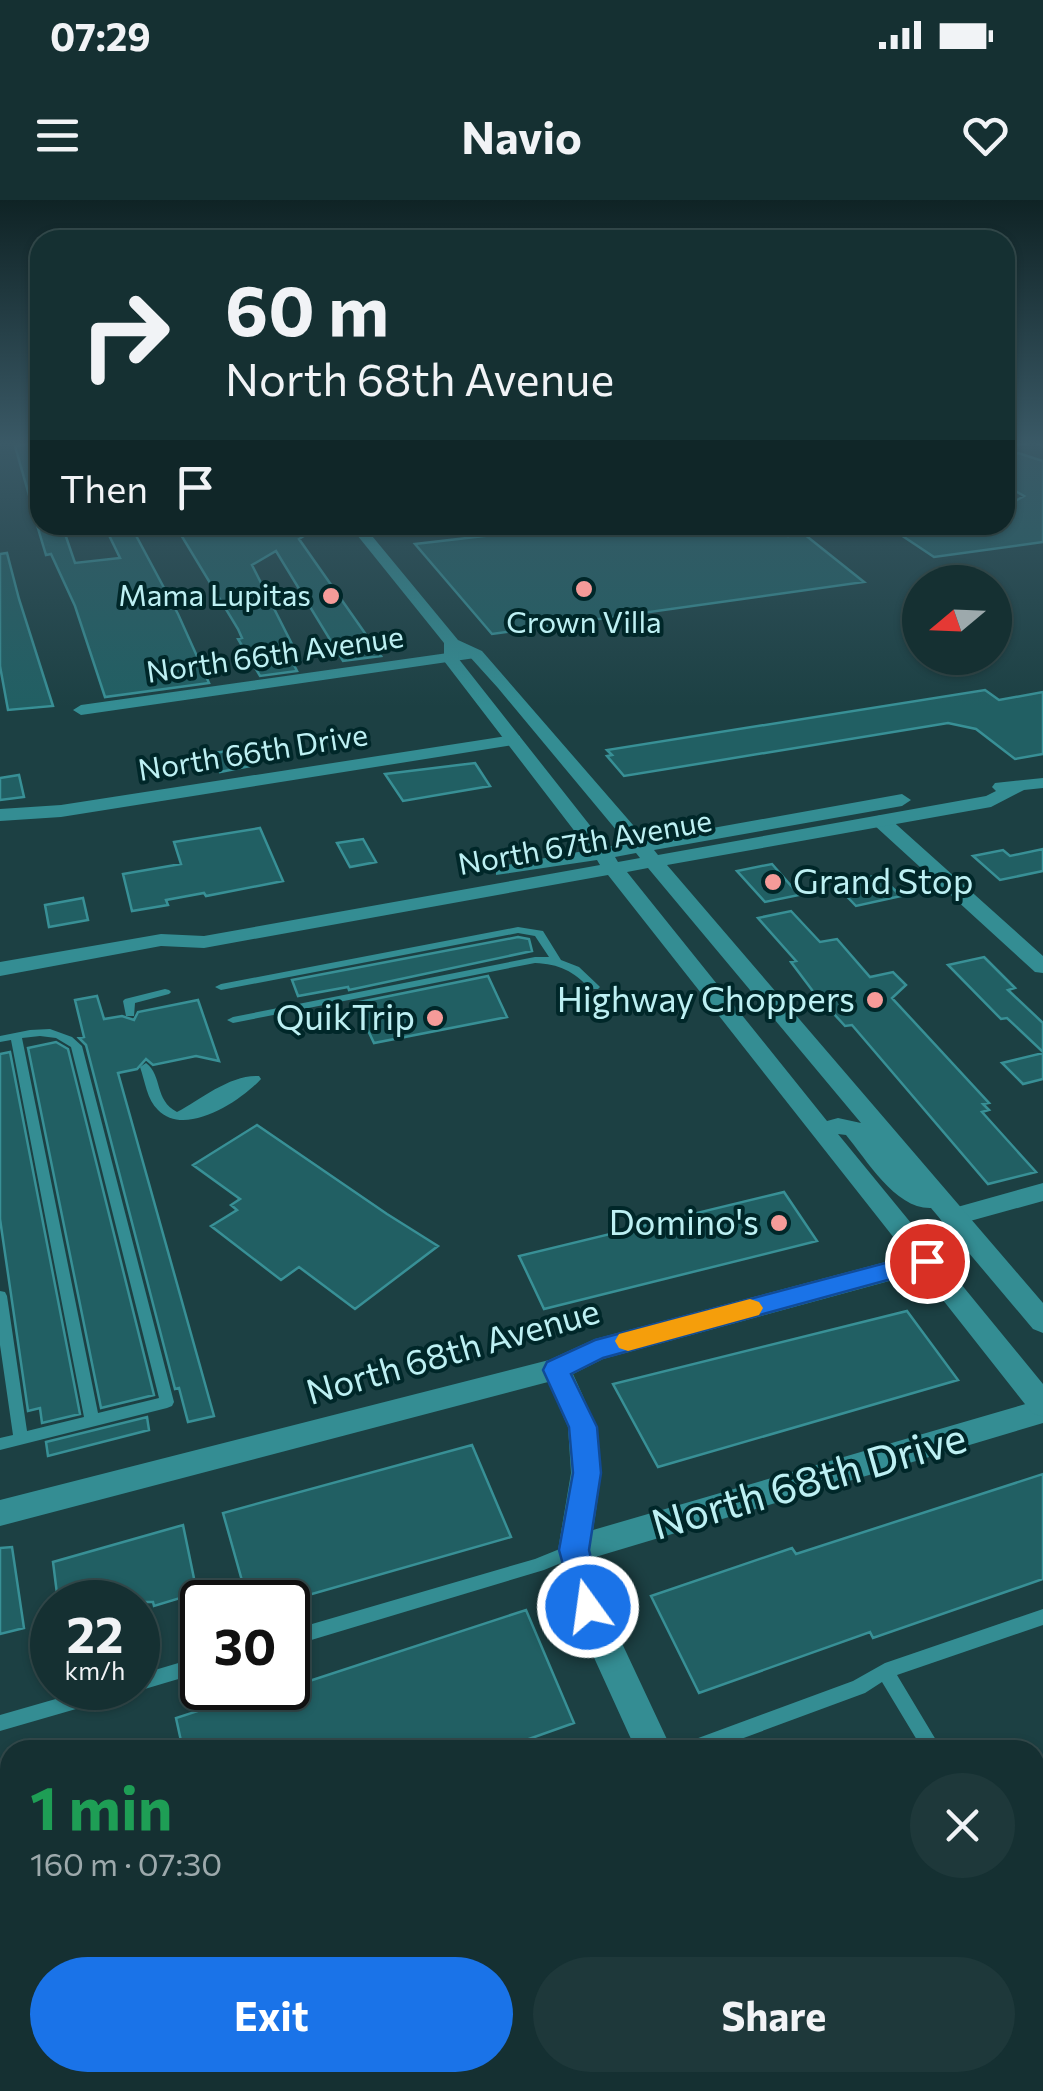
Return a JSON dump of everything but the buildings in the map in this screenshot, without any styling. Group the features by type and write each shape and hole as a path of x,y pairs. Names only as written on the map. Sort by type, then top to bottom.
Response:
{"main road":[{"path":"364,535 608,861 1043,1408"},
{"name":"North 66th Avenue","path":"81,710 451,651 476,654 645,854"},
{"name":"North 66th Drive","path":"0,815 61,811 514,740"},
{"name":"North 67th Avenue","path":"0,969 161,940 204,942 975,787 1043,783"},
{"name":"North 67th Avenue","path":"645,854 991,801 1016,787"},
{"path":"880,821 1043,968"},
{"path":"645,854 1043,1322"},
{"path":"822,1130 838,1126 854,1130 898,1180 952,1216 1043,1192"},
{"name":"North 68th Avenue","path":"0,1512 556,1370 595,1350 927,1261"},
{"path":"556,1370 583,1427 587,1473 574,1550 588,1607 649,1740"},
{"name":"North 68th Drive","path":"574,1550 1043,1408"}],"lane":[{"path":"221,987 518,930 538,933 556,960"},
{"path":"233,1020 536,960 577,966 594,987"},
{"path":"130,1014 129,1001 165,992"},
{"path":"0,1039 58,1033 76,1046 167,1402 0,1444"},
{"path":"16,1036 92,1421"},
{"path":"146,1066 160,1108 179,1115 200,1114 242,1092 256,1079"},
{"path":"0,1296 21,1439"},
{"path":"310,1633 538,1566 574,1550"},
{"path":"715,1740 859,1687 885,1671 1043,1617"},
{"path":"885,1671 927,1740"},
{"path":"0,1723 45,1710"}],"slow traffic":[{"path":"628,1341 750,1308"}],"place":[{"name":"Crown Villa","path":"584,589"},
{"name":"Mama Lupitas","path":"331,596"},
{"name":"Grand Stop","path":"773,882"},
{"name":"Highway Choppers","path":"875,1000"},
{"name":"QuikTrip","path":"435,1018"},
{"name":"Domino's","path":"779,1223"}],"route":[{"path":"588,1607 574,1550 587,1473 583,1427 556,1370 595,1350 927,1261"}]}
